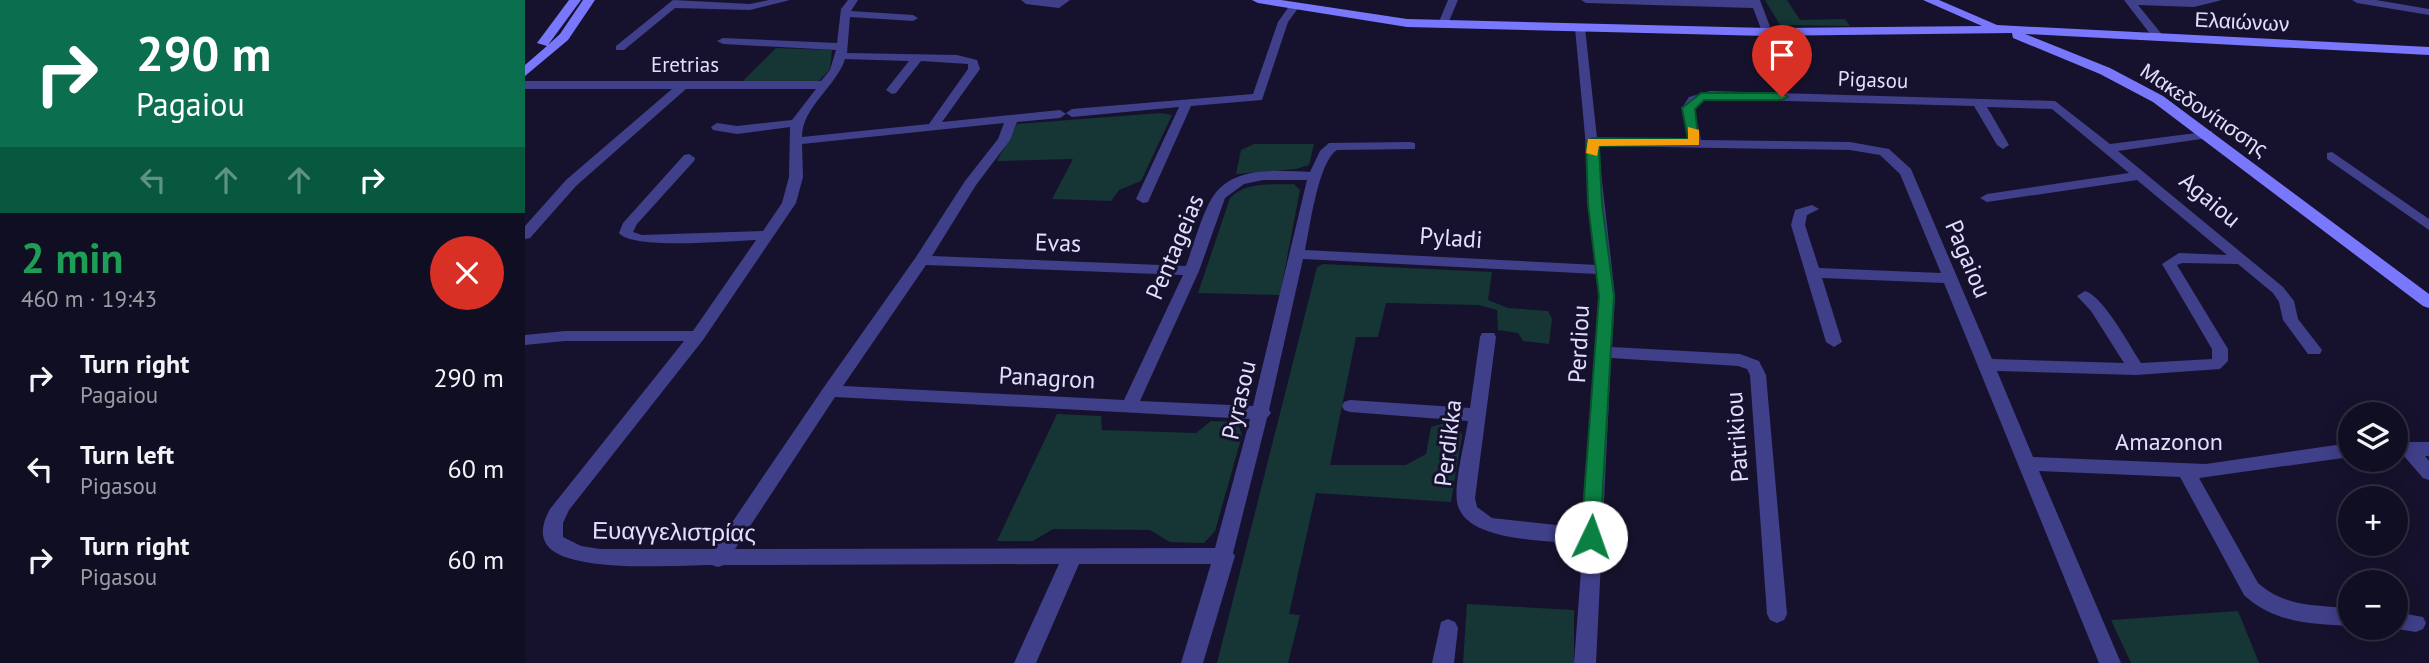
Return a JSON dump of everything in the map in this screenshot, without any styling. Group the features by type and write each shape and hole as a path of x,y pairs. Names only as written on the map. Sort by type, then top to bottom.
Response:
{"main road":[{"path":"528,66 575,0"},
{"path":"528,66 564,37 589,0"},
{"name":"Ελαιώνων","path":"1258,0 1373,20 1443,24 1767,32 2003,29 2429,51"},
{"path":"1934,2 1950,17 1939,28"},
{"name":"Μακεδονίτισσης","path":"1934,2 2084,62 2158,99 2429,302"},
{"path":"2084,62 2063,43 2069,38 2087,33"}],"street":[{"path":"620,48 675,3 750,7 785,0"},
{"path":"717,127 737,130 796,124 836,70 846,14 853,0"},
{"path":"1026,1 1059,5 1065,0"},
{"path":"1443,24 1453,0"},
{"path":"1586,0 1756,3 1767,32"},
{"path":"2129,1 2194,4 2217,0"},
{"path":"2357,0 2406,4 2429,12"},
{"path":"2129,1 2158,37"},
{"path":"796,141 934,125 1258,97 1283,22 1294,7"},
{"path":"846,14 913,18"},
{"name":"Perdiou","path":"1580,28 1607,296 1585,663"},
{"path":"723,41 917,58 964,59 974,65 934,125"},
{"path":"892,90 917,58"},
{"path":"528,66 529,77 545,84"},
{"name":"Eretrias","path":"525,85 823,85"},
{"path":"525,235 572,183 683,85"},
{"name":"Pigasou","path":"1695,143 1688,108 1693,100 1710,95 2055,105"},
{"path":"1979,104 2003,145"},
{"path":"1143,199 1187,105"},
{"name":"Agaiou","path":"2055,105 2283,295 2291,320 2313,350"},
{"path":"718,559 829,391 922,260 970,184 1004,140 1012,118"},
{"name":"Ευαγγελιστρίας","path":"796,124 795,185 789,204 697,336 562,505 554,519 551,532 555,542 578,554 718,559 1225,556"},
{"path":"2109,148 2208,134"},
{"name":"Pagaiou","path":"1592,142 1850,146 1892,157 1906,172 1948,278 1989,365 2110,663"},
{"name":"Pyrasou","path":"1192,663 1225,556 1262,413 1315,176 1329,148 1339,145 1410,146"},
{"path":"2332,156 2429,226"},
{"path":"689,158 630,223 626,233 629,236 642,239 768,235"},
{"path":"1987,198 2141,175"},
{"name":"Pentageias","path":"1129,407 1192,271 1219,197 1227,187 1251,177 1315,176"},
{"path":"1812,209 1800,213 1798,225 1834,342"},
{"name":"Pyladi","path":"1297,254 1603,270"},
{"path":"1989,365 2136,369 2214,365 2221,355 2220,348 2169,262 2179,258 2244,260"},
{"name":"Evas","path":"922,260 1192,271"},
{"path":"1813,273 1948,278"},
{"path":"2085,296 2096,307 2136,369"},
{"path":"525,340 565,336 697,336"},
{"name":"Perdikka","path":"1488,337 1475,415 1466,498 1472,515 1491,526 1591,537"},
{"name":"Patrikiou","path":"1605,352 1741,360 1753,365 1758,375 1777,614"},
{"name":"Panagron","path":"829,391 1262,413"},
{"path":"1350,406 1475,415"},
{"path":"2408,449 2429,449"},
{"name":"Amazonon","path":"2029,464 2186,471 2338,452"},
{"path":"2408,454 2429,473"},
{"path":"2186,471 2251,589 2264,604 2286,611 2338,616"},
{"path":"1025,663 1073,555"},
{"path":"1443,663 1448,628"}],"green space":[{"path":"1765,0 1787,0 1800,20 1845,19 1850,26 1780,25"},
{"path":"776,48 832,50 830,69 819,81 743,81"},
{"path":"1160,113 1172,115 1141,181 1119,190 1111,201 1052,199 1073,159 997,161 1017,124"},
{"path":"1254,144 1314,144 1309,165 1296,169 1236,174 1241,150"},
{"path":"1294,184 1300,190 1280,295 1198,293 1230,198 1252,186"},
{"path":"1323,264 1492,272 1488,300 1508,308 1548,311 1552,319 1549,344 1523,341 1518,333 1498,330 1497,310 1479,305 1386,303 1378,337 1356,337 1330,465 1406,465 1426,454 1431,427 1448,422 1458,426 1462,435 1451,502 1316,493 1289,614 1300,615 1288,663 1217,663 1317,267"},
{"path":"1057,414 1101,416 1102,430 1196,433 1211,421 1237,422 1242,435 1215,531 1204,543 1170,542 1150,530 1053,529 1033,541 997,541"},
{"path":"1467,604 1574,610 1574,663 1463,663"},
{"path":"2238,611 2259,663 2131,663 2111,620"}],"slow traffic":[{"path":"1593,153 1592,142 1695,143 1692,130"}],"route":[{"path":"1591,537 1607,296 1595,204 1592,142 1695,143 1688,108 1693,100 1710,95 1782,97"}]}
